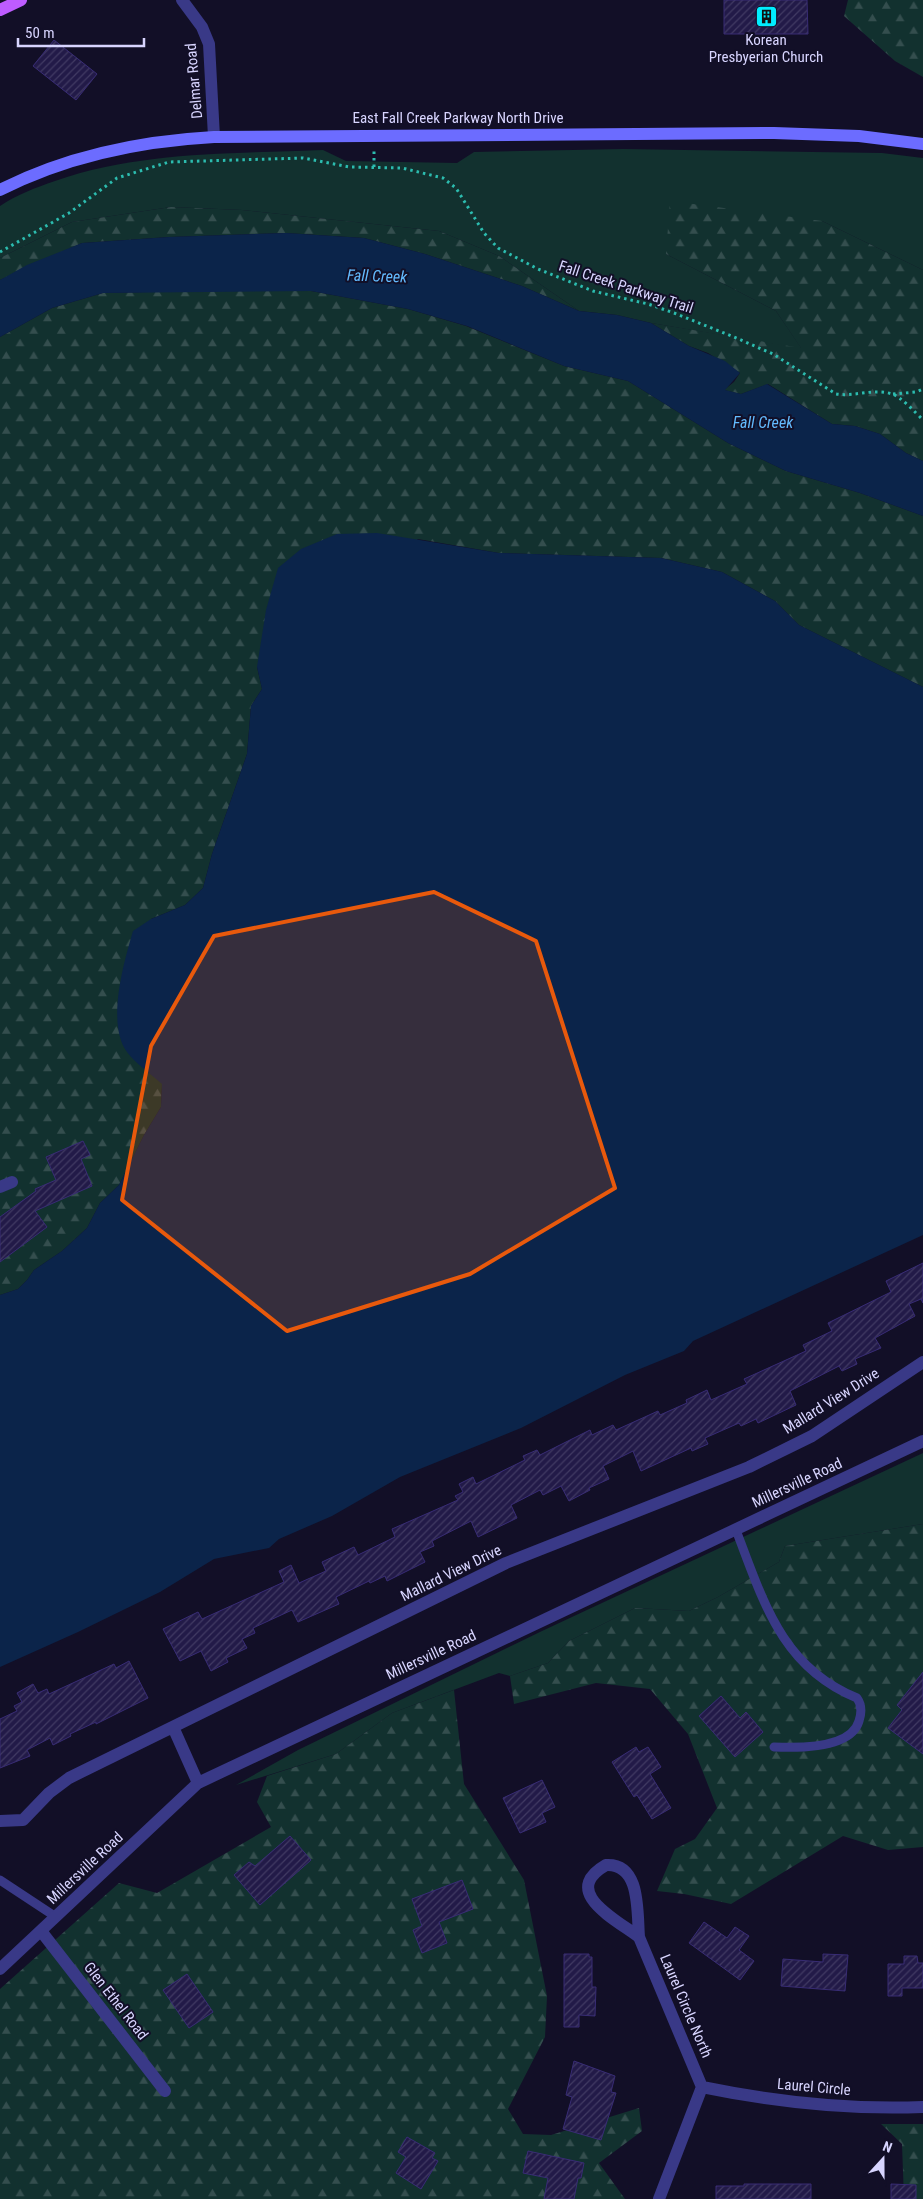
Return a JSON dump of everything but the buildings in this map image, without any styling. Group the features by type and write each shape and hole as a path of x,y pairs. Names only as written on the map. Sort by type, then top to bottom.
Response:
{"main road":[{"path":"0,10 21,0"},
{"name":"East Fall Creek Parkway North Drive","path":"0,190 32,175 102,152 171,139 214,137 774,133 859,136 923,144"}],"street":[{"name":"Delmar Road","path":"182,0 202,27 209,44 214,137"},
{"path":"0,1188 12,1182"},
{"name":"Mallard View Drive","path":"0,1821 23,1820 49,1793 69,1778 506,1563 749,1467 812,1436 923,1362"},
{"name":"Millersville Road","path":"0,1970 198,1783 923,1441"},
{"path":"173,1727 198,1783"},
{"name":"Laurel Circle North","path":"639,1937 600,1908 588,1893 588,1884 591,1877 606,1865 619,1866 629,1874 635,1894 639,1937 702,2087"},
{"name":"Glen Ethel Road","path":"41,1931 165,2091"},
{"path":"659,2199 702,2087"},
{"name":"Laurel Circle","path":"702,2087 764,2099 833,2106 923,2107"}],"lane":[{"path":"736,1530 774,1625 786,1643 802,1662 822,1679 857,1698 860,1704 860,1717 855,1729 835,1742 792,1748 774,1747"},
{"path":"0,1880 56,1917"}],"path":[{"name":"Fall Creek Parkway Trail","path":"0,252 69,213 117,178 169,162 303,158 349,167 402,168 443,178 456,188 484,233 498,248 538,270 593,290 648,304 734,337 772,354 836,394 847,396 874,392 893,394 916,392 923,389"},
{"path":"893,394 923,420"}],"highlighted area":[{"path":"434,892 536,941 615,1188 470,1274 287,1331 122,1200 151,1046 214,936"}],"green space":[{"path":"848,0 923,0 923,77 895,61 844,16"},
{"path":"623,149 882,153 923,158 923,270 822,221 666,254 776,311 802,349 651,323 617,315 579,311 499,256 439,231 242,210 171,207 72,222 0,258 0,206 20,195 55,181 120,164 188,156 323,150 346,161 457,163 474,152"},
{"path":"670,201 822,221 923,270 923,461 906,453 880,434 855,426 832,424 768,384 741,394 724,390 734,382 740,373 708,353 689,346 651,323 801,348 776,311 666,254"},
{"path":"171,207 242,210 439,231 499,256 579,311 522,286 425,254 364,238 286,233 169,237 82,243 0,280 0,258 72,222"},
{"path":"311,291 408,309 466,326 564,366 628,381 728,443 786,471 860,493 923,516 923,687 799,625 775,601 722,572 661,558 499,553 418,539 257,667 262,689 251,706 247,754 212,854 203,888 185,905 151,919 162,1084 161,1107 144,1135 119,1185 100,1203 87,1228 62,1251 34,1270 18,1289 0,1295 0,337 52,308 103,293"},
{"path":"923,1453 923,1524 785,1546 779,1562 718,1597 689,1611 635,1608 569,1641 548,1663 510,1676 499,1673 392,1713 336,1754 236,1785 298,1750 542,1631"},
{"path":"923,1524 923,1847 888,1850 843,1836 731,1904 684,1894 657,1891 675,1849 695,1839 717,1808 688,1734 650,1689 596,1683 514,1704 510,1676 548,1663 569,1641 635,1608 689,1611 718,1597 779,1562 785,1546"},
{"path":"454,1690 464,1784 524,1880 547,1996 545,2037 508,2109 523,2134 551,2135 639,2108 642,2131 599,2163 625,2199 0,2199 0,1989 119,1883 157,1893 271,1827 257,1802 267,1776 336,1754 392,1713"},
{"path":"881,2124 923,2124 923,2199 904,2199 902,2144"}],"water":[{"name":"Fall Creek","path":"286,233 364,238 425,254 522,286 579,311 617,315 651,323 689,346 725,361 740,373 725,390 741,394 767,384 832,424 855,426 880,434 906,453 923,461 923,516 860,493 786,471 728,443 628,381 564,366 467,326 408,309 311,291 103,293 52,308 0,337 0,280 27,265 82,243 169,237"},
{"path":"377,533 499,553 661,558 722,572 775,601 799,625 923,687 923,1235 693,1341 684,1351 625,1375 521,1428 400,1477 332,1516 279,1539 269,1548 214,1559 160,1592 0,1667 0,1295 18,1289 34,1270 62,1251 87,1228 100,1203 119,1185 144,1135 161,1107 162,1084 139,1065 127,1052 121,1040 117,1009 125,959 133,931 151,919 185,905 203,888 212,854 247,754 251,706 262,689 257,667 266,610 278,568 301,549 337,534"}],"place":[{"name":"Korean Presbyerian Church","path":"766,17"}]}
